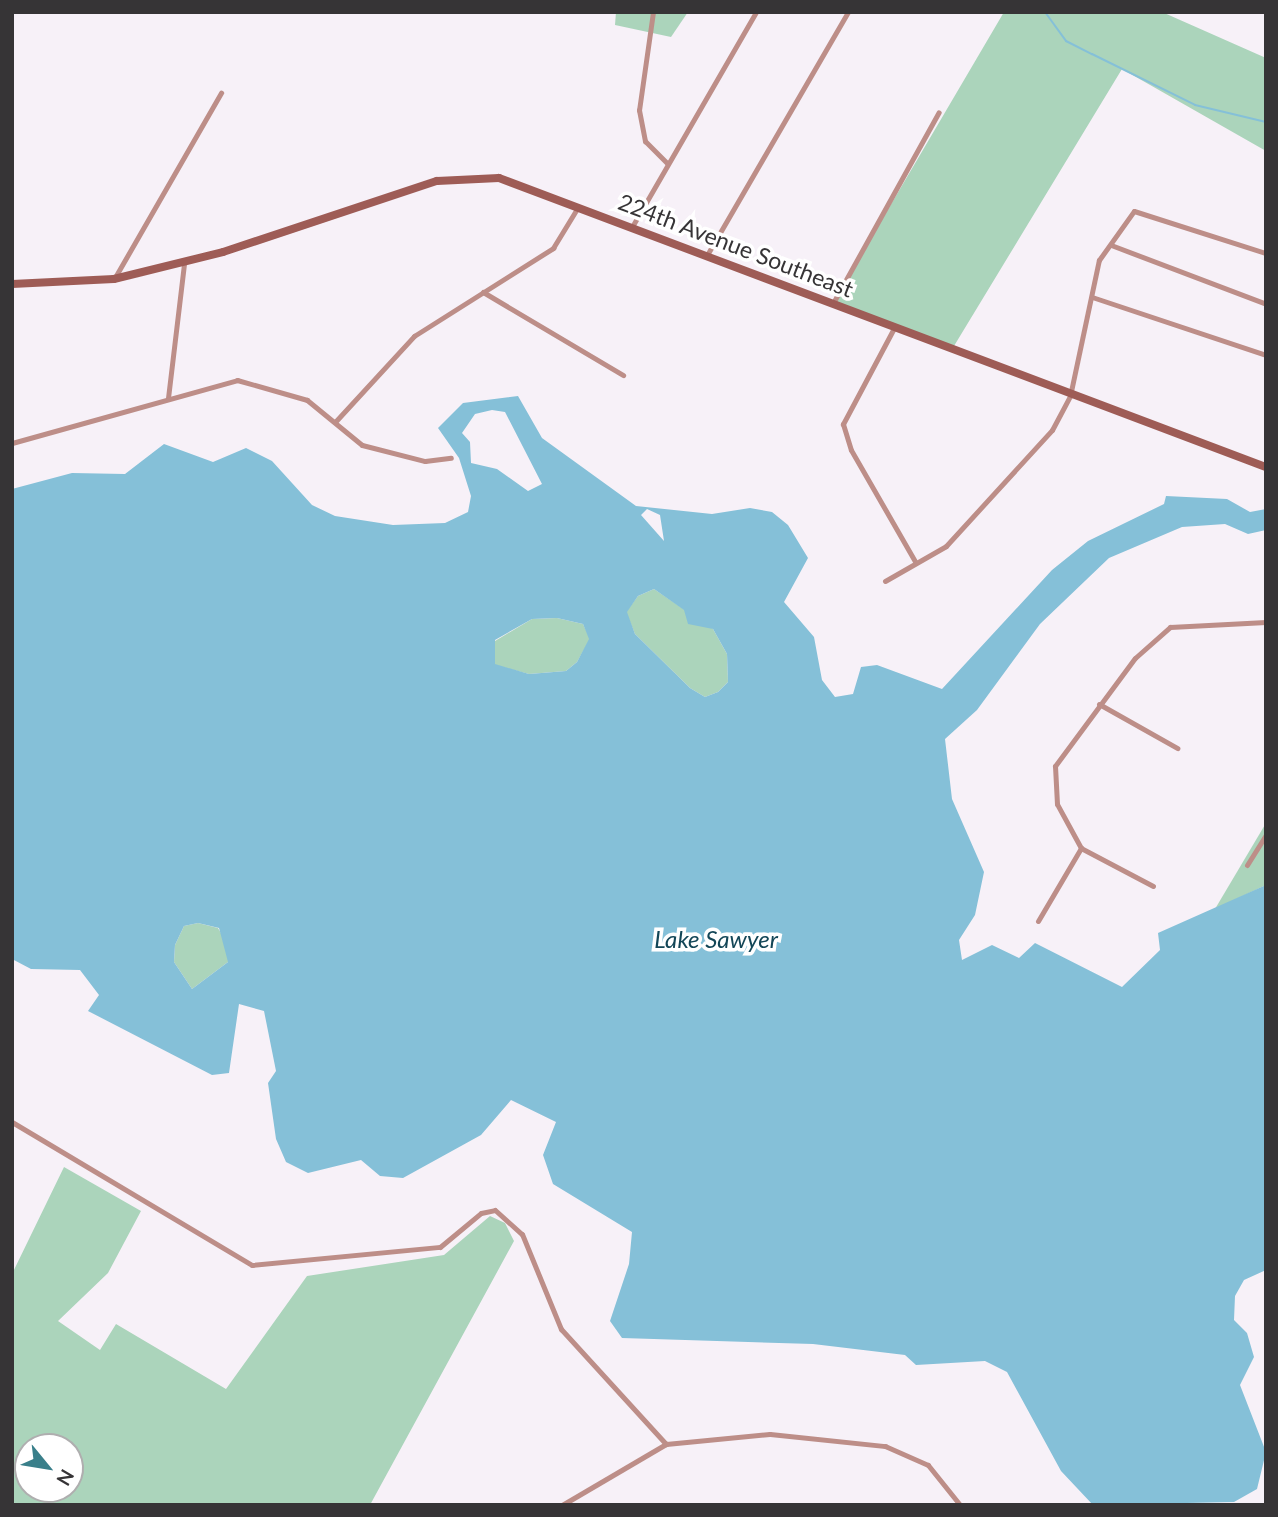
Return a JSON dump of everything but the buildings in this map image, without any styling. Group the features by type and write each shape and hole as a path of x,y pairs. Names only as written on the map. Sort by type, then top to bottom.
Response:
{"street":[{"path":"653,12 639,110 645,141 667,163"},
{"path":"633,225 756,12"},
{"path":"707,255 848,12"},
{"path":"114,279 221,93"},
{"path":"833,303 939,112"},
{"name":"224th Avenue Southeast","path":"12,284 114,279 184,263 457,177 499,177 633,225 1070,396 1266,467"},
{"path":"335,422 414,336 553,248 579,205"},
{"path":"885,580 916,563 978,517 1032,456 1070,396 1099,260 1134,211 1142,210 1266,253"},
{"path":"1111,245 1266,304"},
{"path":"168,398 184,263"},
{"path":"483,292 623,375"},
{"path":"1092,297 1266,355"},
{"path":"894,328 843,424 851,450 916,563"},
{"path":"12,443 237,380 307,400 362,445 390,455 451,458"},
{"path":"1153,886 1081,848 1057,804 1053,778 1060,755 1099,704 1157,637 1185,622 1266,622"},
{"path":"1099,704 1177,748"},
{"path":"1247,866 1266,834"},
{"path":"1038,921 1081,848"},
{"path":"12,1122 252,1265 440,1247 490,1208 523,1234 561,1329 666,1444"},
{"path":"562,1505 666,1444 770,1434 885,1446 928,1465 960,1505"}],"green space":[{"path":"616,12 688,12 671,37 615,25"},
{"path":"1004,12 1162,12 1266,58 1266,151 1122,69 954,346 833,303"},
{"path":"654,589 713,629 727,654 728,682 718,692 705,697 690,688 635,634 626,612 638,596"},
{"path":"557,618 583,624 590,639 577,662 566,671 529,674 495,665 495,641 532,619"},
{"path":"1266,823 1266,885 1215,909"},
{"path":"198,923 218,928 229,947 228,962 192,989 174,962 175,945 184,926"},
{"path":"64,1167 141,1211 108,1273 58,1321 100,1350 116,1324 226,1389 307,1276 444,1255 490,1216 505,1223 514,1241 370,1505 12,1505 12,1274"}],"water":[{"name":"Lake Sawyer","path":"518,396 542,438 636,506 712,514 750,508 772,512 788,525 808,558 784,602 814,637 822,680 835,697 853,694 861,667 877,665 942,689 1052,570 1088,541 1164,504 1166,496 1227,499 1250,512 1266,509 1266,530 1248,534 1225,524 1182,527 1109,558 1040,624 977,710 945,739 952,799 984,872 975,915 959,940 962,960 992,945 1019,958 1035,943 1122,987 1160,950 1158,933 1266,885 1266,1270 1244,1280 1235,1296 1234,1320 1247,1333 1254,1357 1240,1385 1266,1452 1257,1489 1234,1502 1093,1505 1061,1471 1007,1372 985,1361 916,1365 905,1355 813,1344 622,1338 610,1321 629,1264 632,1232 553,1184 543,1155 556,1122 511,1100 481,1135 403,1178 380,1176 361,1160 308,1173 286,1162 276,1139 268,1083 276,1071 264,1011 239,1004 229,1073 212,1075 88,1011 99,995 80,970 31,969 12,959 12,489 72,473 125,474 164,444 213,462 246,448 272,461 312,505 335,516 393,525 445,523 468,512 471,496 459,458 438,428 463,403","holes":["492,410 505,412 542,484 528,491 497,469 471,463 470,442 462,433 475,414","647,509 660,515 664,541 641,515","654,589 684,610 688,624 713,629 727,654 728,682 718,692 705,697 690,688 635,634 627,612 638,596","557,618 583,624 589,639 577,662 566,671 529,674 495,664 495,640 532,619","198,923 219,928 228,962 192,989 174,962 175,945 184,926"]}],"waterway":[{"path":"1045,12 1066,41 1092,54 1195,105 1266,122"}]}
